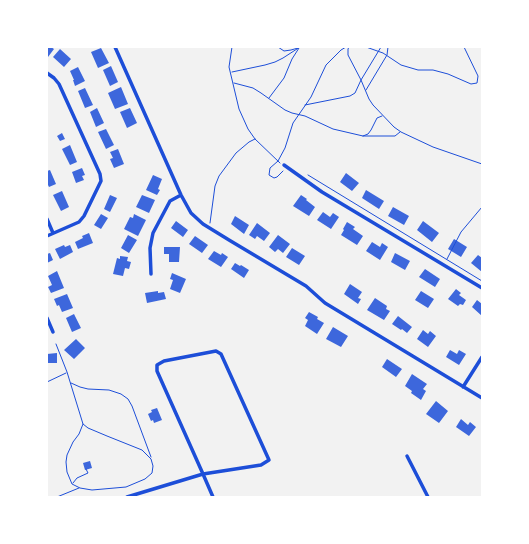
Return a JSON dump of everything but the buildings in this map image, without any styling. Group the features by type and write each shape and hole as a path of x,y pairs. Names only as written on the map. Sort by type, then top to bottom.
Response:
{"street":[{"path":"115,47 181,195 191,213 210,228 306,286 325,304 482,398"},
{"path":"47,73 59,84 100,174 101,181 84,216 79,222 47,236"},
{"path":"285,166 322,192 482,288"},
{"path":"151,274 150,248 153,233 170,201 181,195"},
{"path":"47,219 54,233"},
{"path":"47,318 53,332"},
{"path":"127,497 203,474 261,465 269,460 222,354 216,351 164,361 157,365 157,371 203,474 214,497"},
{"path":"463,387 482,357"},
{"path":"407,456 428,497"}],"path":[{"path":"232,47 229,67 239,109 255,140 278,161 285,166 277,177 274,178 269,175 270,168 278,161 285,148 293,123 311,97 326,65 346,47"},
{"path":"278,47 284,50 291,50 300,47"},
{"path":"231,72 275,62 300,47"},
{"path":"268,98 284,78 292,59 300,47"},
{"path":"349,47 348,55 365,91 373,105 394,127 432,147 482,164"},
{"path":"366,47 387,55 402,65 418,70 433,70 448,74 471,84 477,83 478,76 464,47"},
{"path":"305,105 350,96 355,92 381,47"},
{"path":"365,91 387,55 388,47"},
{"path":"234,83 253,88 285,110 299,114 332,129 363,136 395,136 401,132"},
{"path":"363,136 368,134 378,118 382,116"},
{"path":"210,228 215,186 219,176 236,153 249,142 255,140"},
{"path":"307,175 482,281"},
{"path":"444,265 462,232 482,208"},
{"path":"56,344 67,372 83,424 88,428 142,450 151,459"},
{"path":"47,382 67,372"},
{"path":"70,383 80,387 109,390 121,394 128,399 132,406 151,459 153,466 152,473 145,479 126,487 92,490 80,488 72,484 67,472 66,454 79,434 83,424"},
{"path":"72,484 77,478 88,473 86,469"},
{"path":"57,497 80,488"}]}
